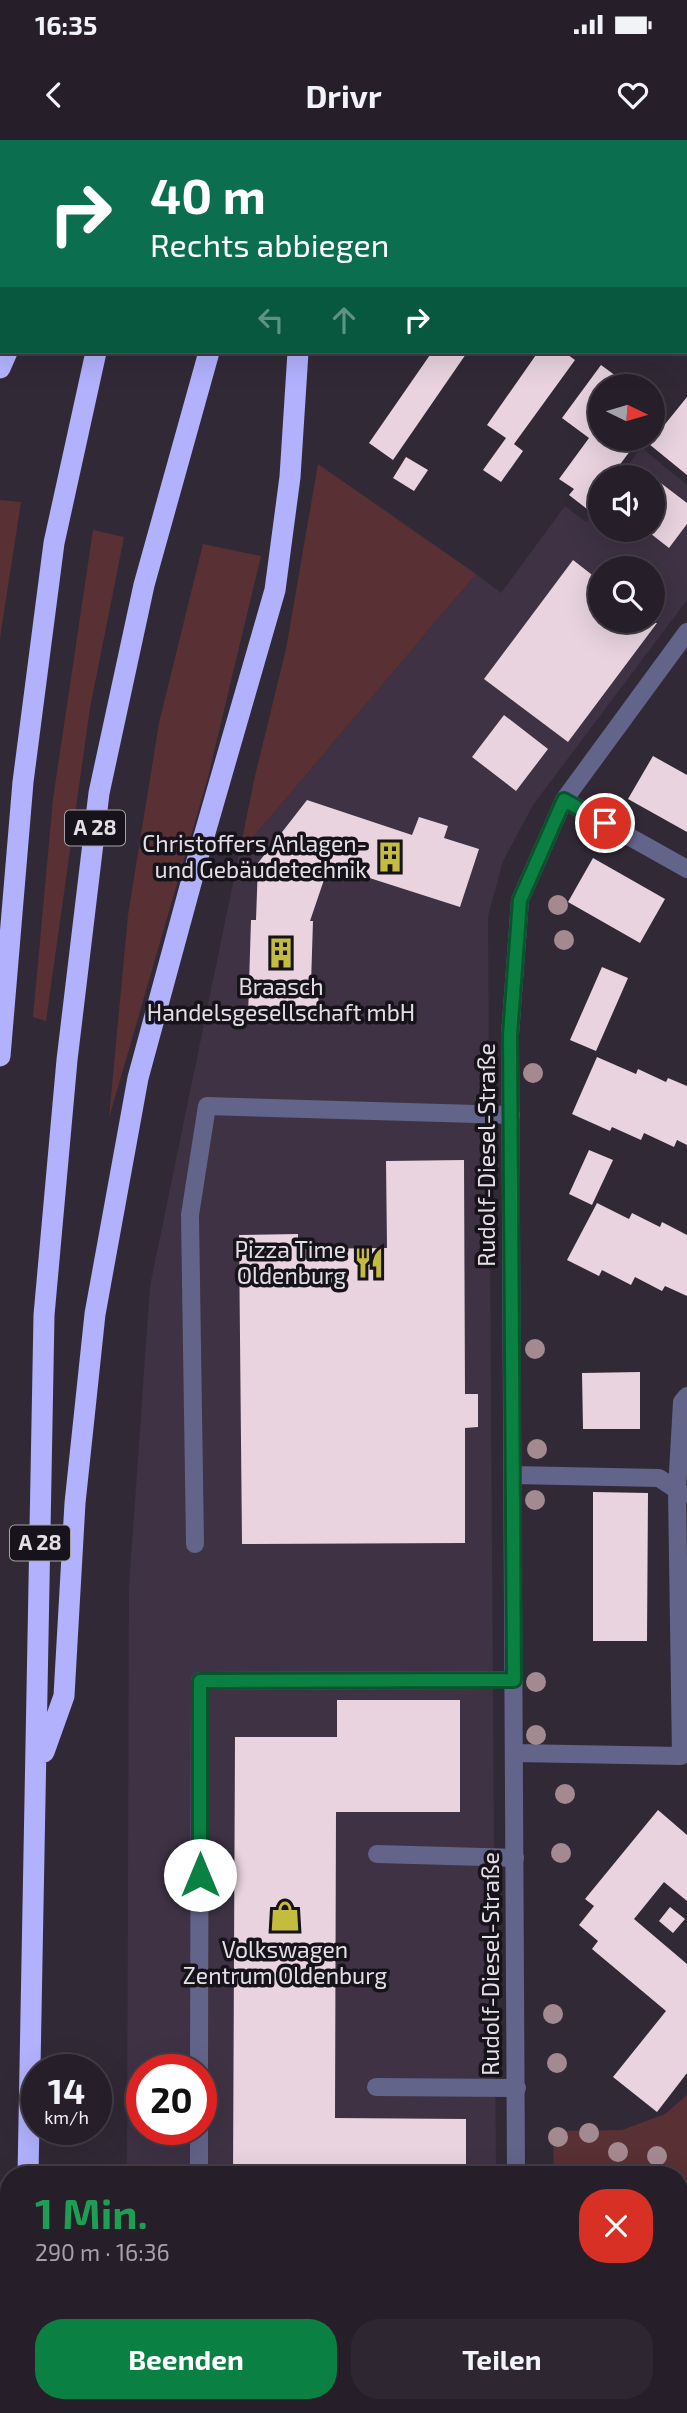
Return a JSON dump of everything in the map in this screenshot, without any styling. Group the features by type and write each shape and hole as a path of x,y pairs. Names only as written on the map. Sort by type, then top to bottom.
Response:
{"highway":[{"path":"0,1056 23,782 54,543 96,354"},
{"name":"A 28","path":"28,2166 38,1771 44,1315 67,1060 99,793 144,585 208,354"},
{"path":"38,1771 64,1696 75,1503 97,1301 138,1078 275,590 290,477 298,354"}],"street":[{"name":"Rudolf-Diesel-Straße","path":"516,2166 510,1035 520,900 564,800 687,632"},
{"path":"564,800 687,869"},
{"path":"195,1544 190,1215 207,1106 511,1115"},
{"path":"514,1753 684,1756 682,1402 687,1396"},
{"path":"513,1475 659,1478 682,1494"},
{"path":"199,2054 200,1681 514,1680"},
{"path":"377,1854 515,1858"},
{"path":"376,2087 517,2088"},
{"path":"199,2145 199,2166"}],"shaded area":[{"path":"637,452 647,452 663,465 628,465"},
{"path":"318,464 476,574 239,854 286,649"},
{"path":"665,467 687,485 687,600 665,629 665,556 588,556 588,633 662,633 533,805 503,861 488,916 496,2166 127,2166 127,2145 217,2145 217,2054 127,2054 129,1587 150,1286 239,854 476,574 501,593 565,506 586,522 588,519 588,542 665,542"},
{"path":"0,500 21,502 0,638"},
{"path":"93,530 124,537 90,708 46,1021 33,1017 53,799"},
{"path":"203,544 261,556 208,777 109,1118 128,915 159,723"},
{"path":"687,2095 687,2166 554,2166 553,2131 622,2130 665,2114"}],"building":[{"path":"431,354 466,354 393,460 369,443"},
{"path":"537,354 567,354 575,360 514,444 523,451 501,482 483,470 506,438 487,425"},
{"path":"601,365 613,374 594,374"},
{"path":"588,383 588,437 562,418"},
{"path":"687,397 687,475 659,452 665,452 665,424"},
{"path":"588,439 588,452 629,452 620,465 588,465 587,509 569,495 574,489 559,479"},
{"path":"406,457 428,470 414,491 393,478"},
{"path":"665,486 687,503 687,524 669,548 661,542 665,542"},
{"path":"573,560 588,572 588,633 650,633 568,742 484,679"},
{"path":"504,715 548,749 516,791 472,757"},
{"path":"653,756 687,775 687,832 628,799"},
{"path":"307,800 412,835 419,817 448,826 444,838 479,849 460,907 329,865 310,921 313,921 311,984 319,984 318,1019 248,1017 251,920 256,920 258,863"},
{"path":"593,858 665,899 640,943 568,902"},
{"path":"602,967 628,978 596,1051 570,1040"},
{"path":"597,1057 636,1074 638,1069 666,1082 668,1078 687,1086 687,1145 677,1140 674,1147 644,1133 641,1140 612,1127 610,1131 572,1114"},
{"path":"589,1150 613,1160 592,1205 569,1194"},
{"path":"464,1160 465,1394 478,1394 478,1427 465,1428 465,1543 242,1544 239,1235 298,1234 298,1249 387,1248 386,1161"},
{"path":"597,1203 629,1219 632,1213 660,1227 662,1222 687,1235 687,1296 665,1286 662,1291 635,1277 631,1285 602,1270 599,1276 567,1260"},
{"path":"640,1372 640,1429 583,1429 582,1373"},
{"path":"593,1492 648,1493 647,1641 593,1641"},
{"name":"Volkswagen Zentrum Oldenburg","path":"337,1700 460,1700 460,1812 336,1812 335,2118 466,2119 466,2166 233,2166 235,1737 337,1737"},
{"path":"658,1810 687,1835 687,1901 664,1882 634,1919 687,1964 687,2073 657,2112 613,2077 666,2011 592,1949 598,1941 579,1925 594,1906 585,1899"},
{"path":"670,1907 685,1919 673,1933 659,1921"}],"place":[{"name":"Christoffers Anlagen- und Gebäudetechnik","path":"390,857"},
{"name":"Braasch Handelsgesellschaft mbH","path":"281,953"},
{"name":"Pizza Time Oldenburg","path":"369,1263"},
{"name":"Volkswagen Zentrum Oldenburg","path":"285,1916"}],"route":[{"path":"200,1875 200,1681 514,1680 510,1035 520,900 564,800 605,823"}]}
